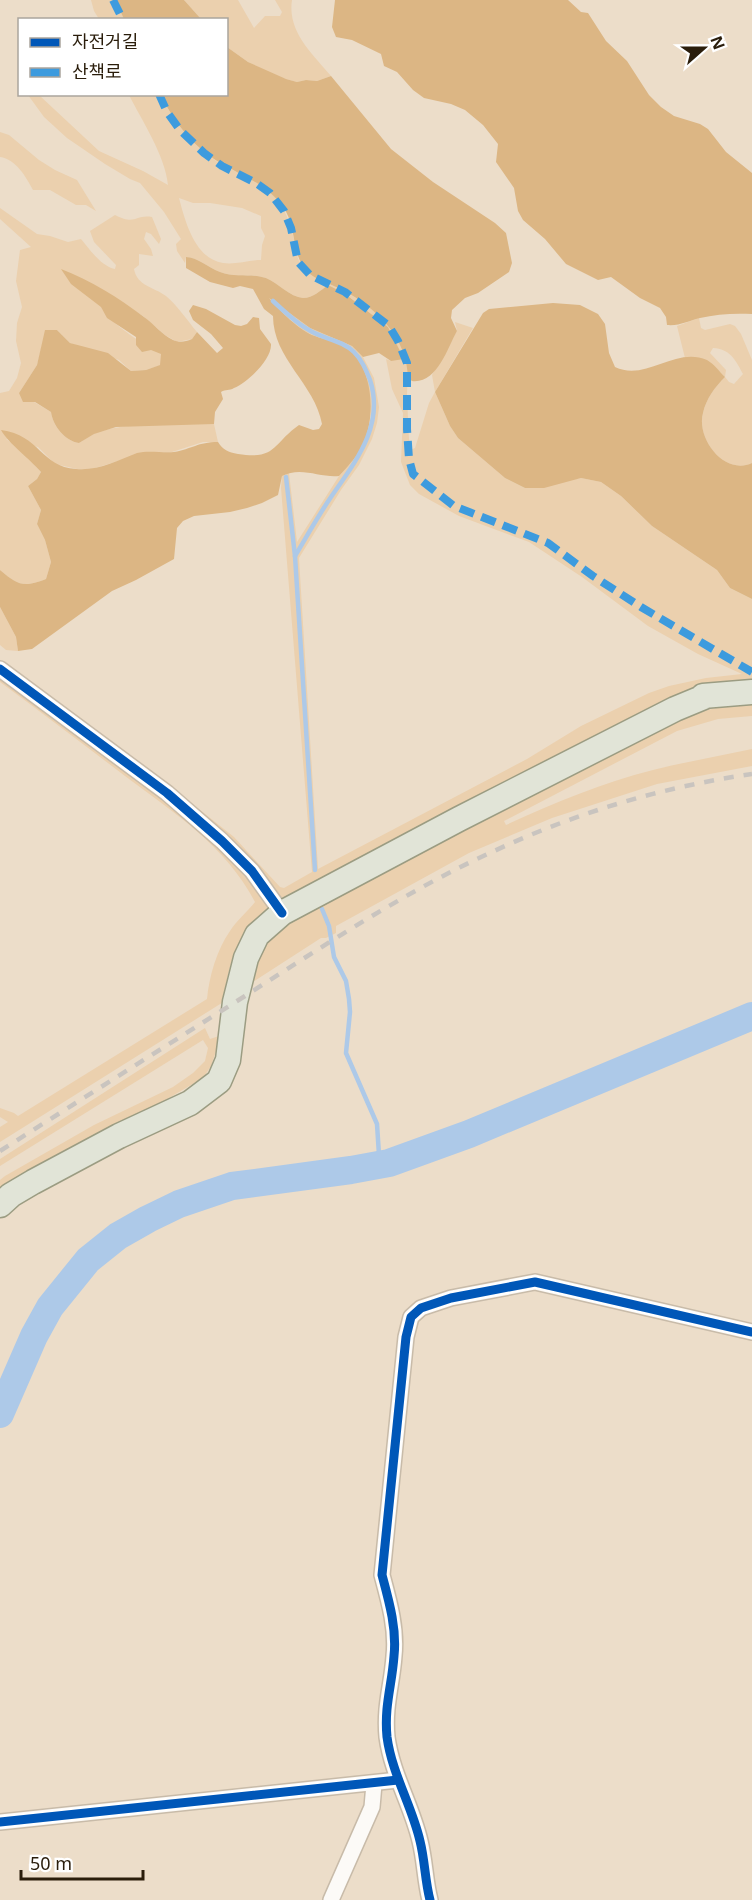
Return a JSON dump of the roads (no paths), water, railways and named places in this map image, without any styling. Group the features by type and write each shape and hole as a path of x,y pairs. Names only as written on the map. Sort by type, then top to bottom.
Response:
{"main road":[{"path":"0,1204 11,1195 119,1136 190,1103 219,1081 228,1060 235,1002 246,958 257,935 282,913 449,824 675,709 703,696 752,692"}],"street":[{"path":"0,669 167,793 222,840 252,871 282,913"},
{"path":"430,1900 424,1876 420,1841 398,1780 387,1738 386,1705 395,1642 382,1575 406,1337 411,1317 421,1308 451,1298 535,1282 752,1332"},
{"path":"0,1822 398,1780"},
{"path":"331,1900 372,1807 374,1784"}],"waterway":[{"path":"273,301 304,327 354,352 367,373 374,397 374,413 365,443 295,556"},
{"path":"286,477 295,556 315,870"},
{"path":"322,909 329,926 334,957 346,981 350,1012 346,1053 377,1124 379,1155 389,1163"},
{"path":"0,1414 34,1336 50,1307 88,1260 118,1236 148,1219 179,1204 232,1186 389,1163 469,1134 752,1016"}],"railway":[{"path":"0,1151 336,938 460,867 555,825 619,803 685,786 752,774"}]}
